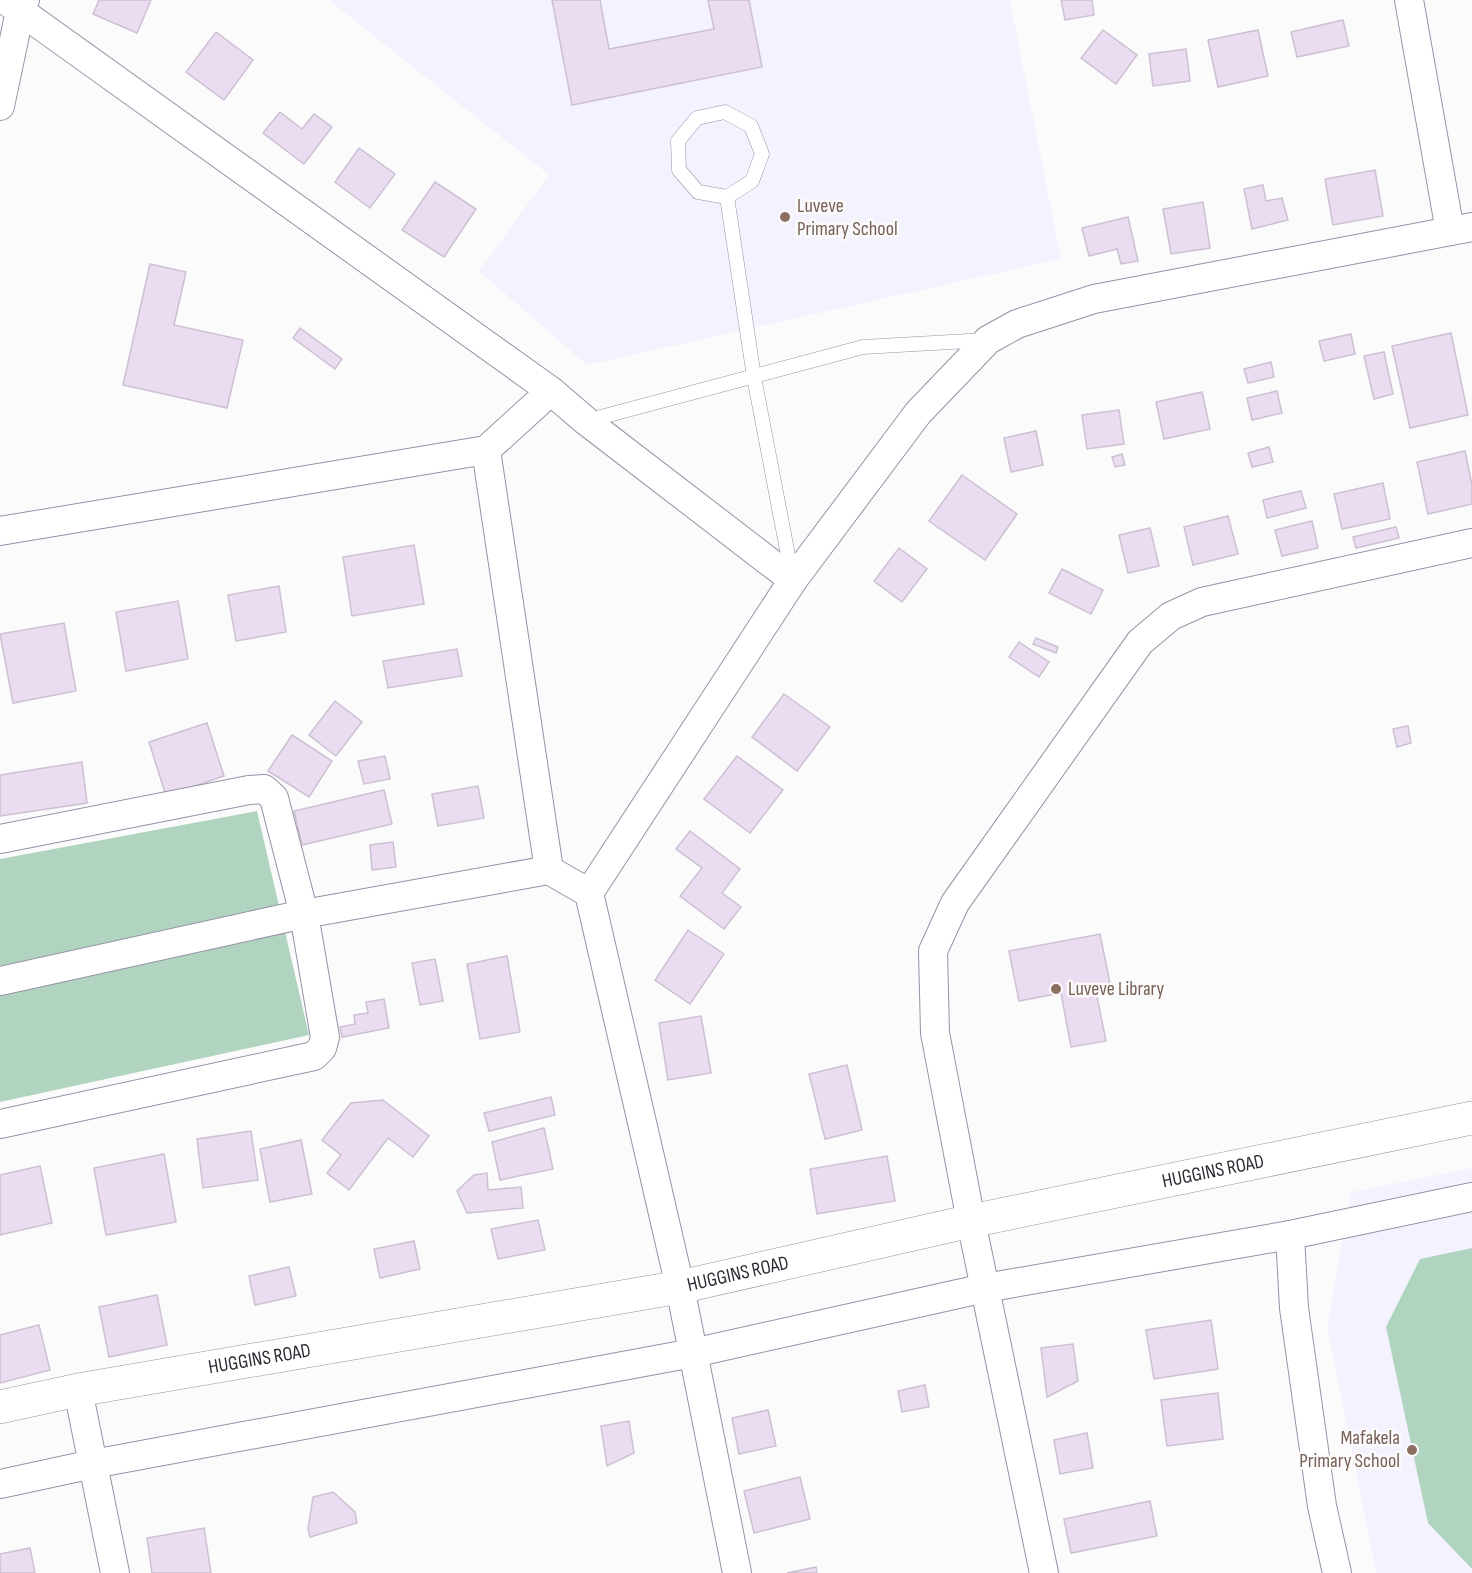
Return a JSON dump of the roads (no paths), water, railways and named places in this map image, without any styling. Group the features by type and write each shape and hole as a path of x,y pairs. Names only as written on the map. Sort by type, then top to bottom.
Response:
{"street":[{"path":"737,1573 680,1287 589,893 793,580 918,413 988,340 1017,324 1094,299 1461,229 1409,0"},
{"path":"0,106 17,4 551,391 586,421 793,580"},
{"path":"0,531 486,450 551,391"},
{"path":"486,450 549,870"},
{"path":"1044,1573 971,1221 935,1033 933,951 955,903 1140,642 1171,616 1202,602 1472,543"},
{"path":"0,839 249,790 264,789 274,798 304,914 325,1037 322,1048 314,1056 0,1124"},
{"path":"0,981 304,914 549,870 589,893"},
{"name":"HUGGINS ROAD","path":"0,1407 78,1390 680,1287 971,1221 1472,1118"},
{"path":"0,1484 93,1464 693,1353 985,1288 1290,1235 1472,1197"},
{"path":"1290,1235 1295,1319 1322,1506 1337,1573"},
{"path":"78,1390 115,1573"}],"lane":[{"path":"726,112 751,126 762,154 752,182 727,197 698,192 691,185 679,170 678,141 697,118 726,112"},
{"path":"727,197 754,376 793,580"},
{"path":"586,421 863,347 988,340"}],"place":[{"name":"Luveve Primary School","path":"785,217"},
{"name":"Luveve Library","path":"1056,989"},
{"name":"Mafakela Primary School","path":"1412,1450"}]}
